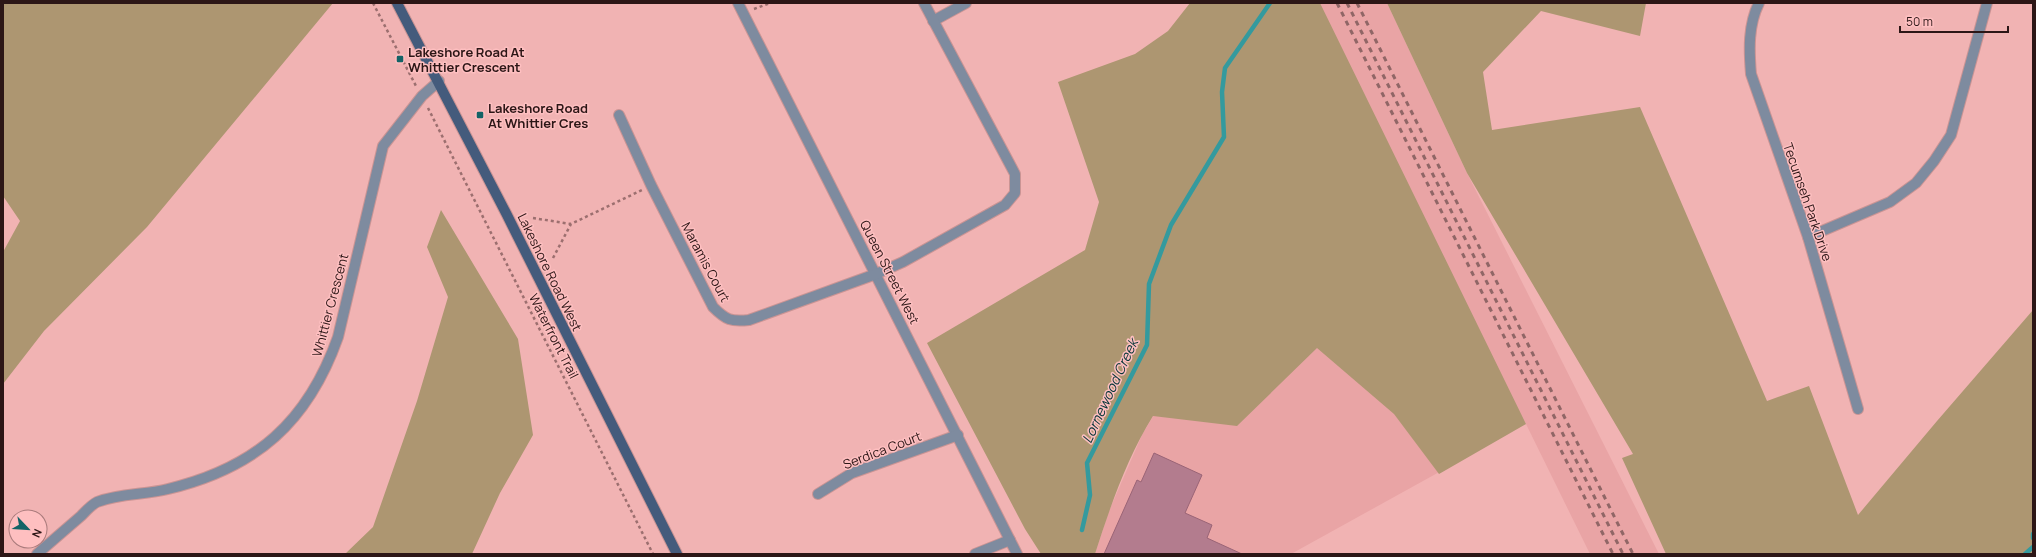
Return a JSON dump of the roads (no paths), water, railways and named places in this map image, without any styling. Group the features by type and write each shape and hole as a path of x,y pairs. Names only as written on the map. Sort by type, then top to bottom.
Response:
{"main road":[{"name":"Lakeshore Road West","path":"397,3 439,81 677,554"}],"street":[{"name":"Queen Street West","path":"738,3 1018,554"},
{"path":"876,274 903,262 1005,205 1015,193 1015,174 924,3"},
{"path":"933,21 966,3"},
{"name":"Tecumseh Park Drive","path":"1759,3 1754,13 1748,49 1751,74 1808,237 1858,409"},
{"path":"1808,237 1890,202 1916,183 1934,161 1951,136 1987,3"},
{"name":"Whittier Crescent","path":"37,554 96,503 133,493 163,491 195,483 249,458 274,440 314,392 328,364 338,337 383,146 422,96 439,81"},
{"name":"Maramis Court","path":"619,115 651,185 712,307 722,316 734,322 749,320 876,274"},
{"name":"Serdica Court","path":"818,494 852,473 958,435"},
{"path":"975,554 1010,540"}],"waterway":[{"name":"Lornewood Creek","path":"1082,530 1090,495 1087,463 1147,345 1149,284 1171,225 1224,137 1222,92 1225,68 1270,3"},
{"path":"2025,554 2033,547"}],"railway":[{"path":"1337,3 1613,554"},
{"path":"1347,3 1623,554"},
{"path":"1357,3 1633,554"}],"place":[{"name":"Lakeshore Road At Whittier Crescent","path":"400,59"},
{"name":"Lakeshore Road At Whittier Cres","path":"480,115"}]}
